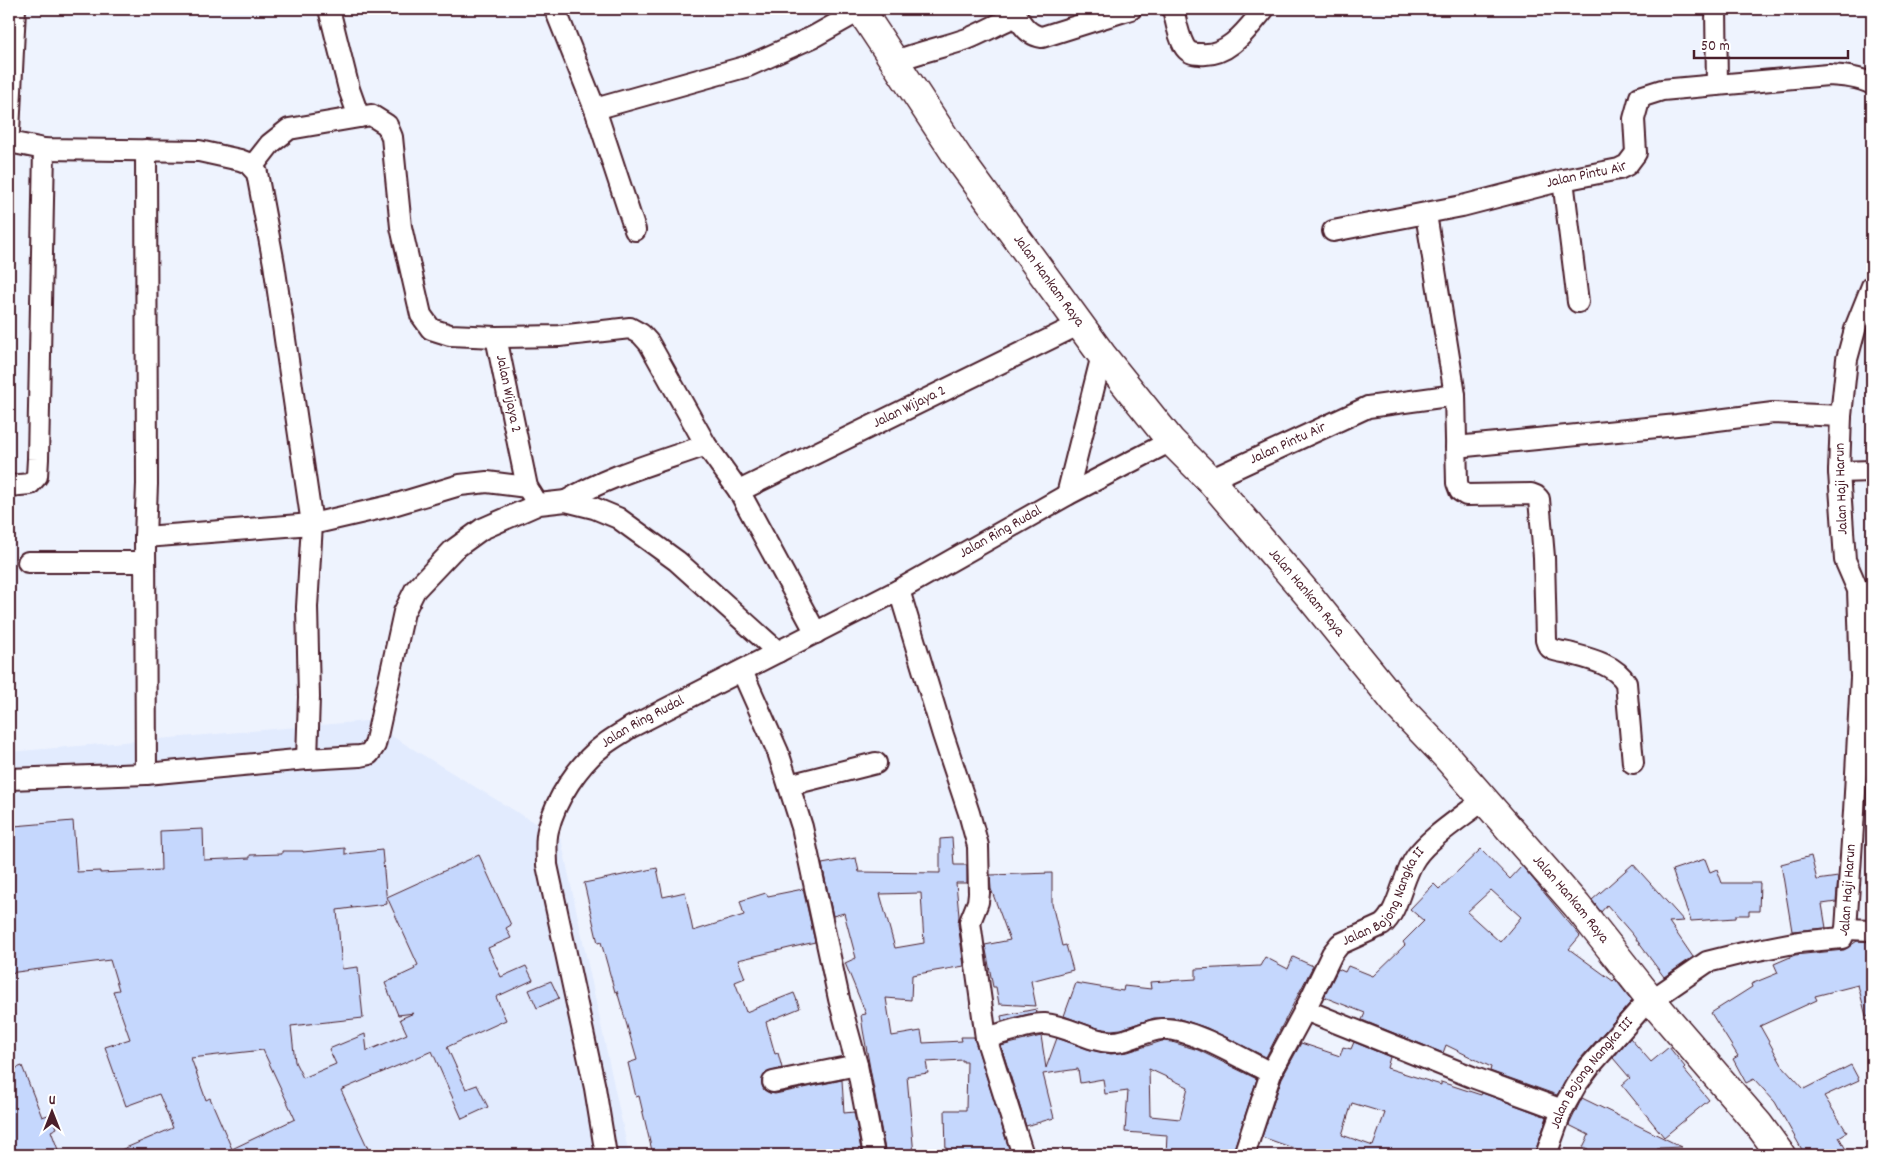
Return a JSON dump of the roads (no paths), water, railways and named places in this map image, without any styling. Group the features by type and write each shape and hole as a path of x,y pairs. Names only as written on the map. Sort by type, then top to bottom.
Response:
{"main road":[{"name":"Jalan Hankam Raya","path":"861,9 959,159 1102,355 1171,441 1210,480 1310,597 1399,707 1577,906 1652,1001 1741,1104 1781,1155"}],"street":[{"path":"9,132 15,9"},
{"path":"329,9 349,89 359,117"},
{"path":"555,9 595,110 635,230"},
{"path":"595,110 748,66 813,37 861,9"},
{"path":"896,61 967,38 1010,16 1029,33 1042,36 1131,9"},
{"path":"1173,9 1184,47 1191,54 1204,55 1216,52 1230,45 1264,9"},
{"path":"1716,9 1717,85"},
{"name":"Jalan Pintu Air","path":"1333,231 1426,214 1563,180 1619,169 1628,165 1636,153 1634,119 1640,96 1662,90 1828,75 1847,76 1872,84"},
{"path":"252,168 270,144 289,129 371,115 387,125 392,137 401,227 421,316 431,330 450,335 496,337 559,336 619,328 636,330 649,343 706,445 739,491 816,633"},
{"path":"9,142 44,149 199,152 240,160 252,168 259,180 274,264 312,524 307,607 309,697 307,759"},
{"path":"9,486 30,484 37,476 44,149"},
{"path":"146,150 146,774"},
{"path":"1563,180 1578,302"},
{"path":"1426,214 1455,395 1457,483 1460,492 1466,494 1531,494 1539,499 1544,557 1546,640 1548,646 1552,649 1573,654 1611,668 1622,676 1628,692 1633,763"},
{"name":"Jalan Haji Harun","path":"1652,1001 1707,962 1744,952 1799,942 1842,938 1846,929 1864,780 1866,704 1861,677 1858,590 1845,560 1839,472 1841,416 1846,359 1856,326 1872,286"},
{"name":"Jalan Wijaya 2","path":"739,491 1080,324"},
{"name":"Jalan Wijaya 2","path":"496,337 527,487 538,504"},
{"path":"1067,495 1102,355"},
{"name":"Jalan Pintu Air","path":"1210,480 1368,406 1455,395"},
{"path":"1456,448 1773,413 1841,416"},
{"name":"Jalan Ring Rudal","path":"606,1155 595,1088 547,865 547,832 552,814 560,797 584,765 603,745 631,727 899,590 1067,495 1171,441"},
{"path":"566,501 614,478 706,445"},
{"path":"1839,472 1872,472"},
{"path":"145,537 312,524 390,506 460,485 487,482 527,487"},
{"path":"9,779 146,774 369,754 375,745 404,612 415,590 453,550 482,529 538,504 566,501 594,508 618,518 677,561 778,652"},
{"path":"28,562 145,562"},
{"path":"899,590 978,846 979,893 978,902 970,922 986,1038 1023,1155"},
{"path":"742,671 778,752 802,827 839,999 857,1065 874,1155"},
{"path":"789,785 876,763"},
{"name":"Jalan Bojong Nangka II","path":"1244,1155 1270,1073 1305,1010 1332,954 1340,944 1382,925 1388,920 1393,913 1407,870 1416,856 1426,845 1484,800"},
{"path":"1846,929 1872,930"},
{"name":"Jalan Bojong Nangka III","path":"1546,1155 1562,1110 1576,1085 1590,1066 1643,1006 1652,1001"},
{"path":"1305,1010 1472,1077 1562,1110"},
{"path":"986,1038 1041,1024 1056,1026 1091,1038 1112,1042 1126,1040 1154,1030 1175,1029 1203,1040 1270,1073"},
{"path":"773,1082 857,1065"}]}
